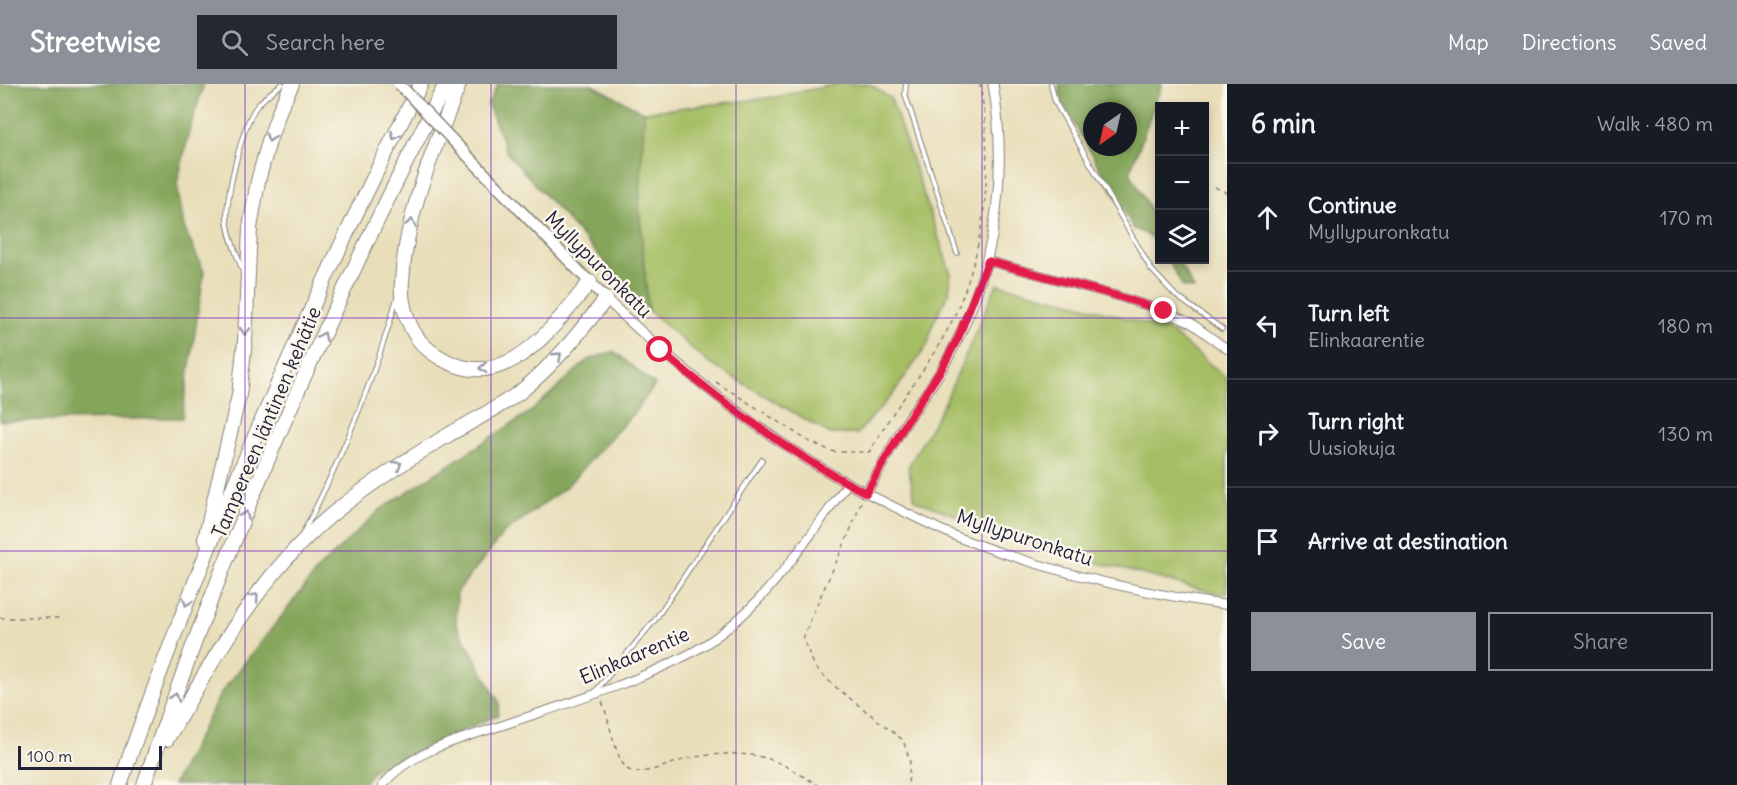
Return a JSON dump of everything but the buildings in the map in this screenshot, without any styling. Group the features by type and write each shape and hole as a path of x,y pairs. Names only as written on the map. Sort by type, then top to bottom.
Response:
{"highway":[{"path":"198,574 215,491 230,441 239,395 250,228 258,181 273,130 292,84"},
{"name":"Tampereen läntinen kehätie","path":"120,785 198,574 275,387 332,264 421,84"},
{"name":"Tampereen läntinen kehätie","path":"146,778 234,543 295,397 362,253 446,84"},
{"path":"459,84 418,192 410,223 401,284 404,307 415,336 425,347 450,364 464,368 498,367 529,351 547,334 590,282"},
{"path":"146,778 214,656 246,608 291,555 329,517 393,468 519,392 568,347 606,299"}],"main road":[{"name":"Myllypuronkatu","path":"399,84 606,299"}],"street":[{"path":"866,493 958,338 988,261 998,206 999,176 999,146 993,84"},
{"path":"988,261 1164,311 1191,323 1227,349"},
{"name":"Myllypuronkatu","path":"606,299 699,383 773,438 866,493 964,540 1034,562 1172,597 1227,605"},
{"name":"Elinkaarentie","path":"383,785 396,769 443,745 596,692 652,671 691,653 732,626 761,599 848,483"}],"lane":[{"path":"247,284 231,238 227,220 228,199 237,160 251,117 256,107 282,84"},
{"path":"906,84 905,94 957,253"},
{"path":"1051,84 1055,102 1151,269 1175,295 1222,328"},
{"path":"291,555 307,526 365,398 382,353 401,284"},
{"path":"596,692 655,620 762,460"}],"path":[{"path":"710,378 810,442 834,452 869,452 935,352 950,323 969,276 981,228 986,187 987,132 980,84"},
{"path":"1215,187 1227,193"},
{"path":"866,493 803,639 815,668 833,686 903,740 910,761 908,785"},
{"path":"0,618 60,618"},
{"path":"596,692 608,715 621,761 628,770 658,768 688,759 728,755 757,756 784,766 818,785"}],"green space":[{"path":"0,84 204,84 190,128 177,184 184,227 204,272 182,418 0,421"},
{"path":"498,84 591,84 644,112 639,209 648,310 507,153 488,105"},
{"path":"836,84 870,84 891,99 951,274 949,293 933,323 928,344 893,394 857,434 830,434 707,362 648,310 639,209 644,112 776,97"},
{"path":"1059,84 1162,84 1137,153 1137,102 1083,102 1083,139 1061,100"},
{"path":"1093,156 1136,156 1130,172 1155,219 1155,241 1134,229"},
{"path":"1170,264 1180,264 1194,289 1183,287"},
{"path":"997,284 1092,308 1169,331 1227,378 1227,594 1210,592 1042,548 915,500 908,467 945,402"},
{"path":"614,351 655,385 638,408 566,487 503,534 457,592 456,624 499,702 498,715 375,769 362,785 173,785 221,693 320,567 381,509 530,412 588,360"}],"route":[{"path":"660,350 699,383 773,438 866,493 958,338 988,261 1164,311"}]}
